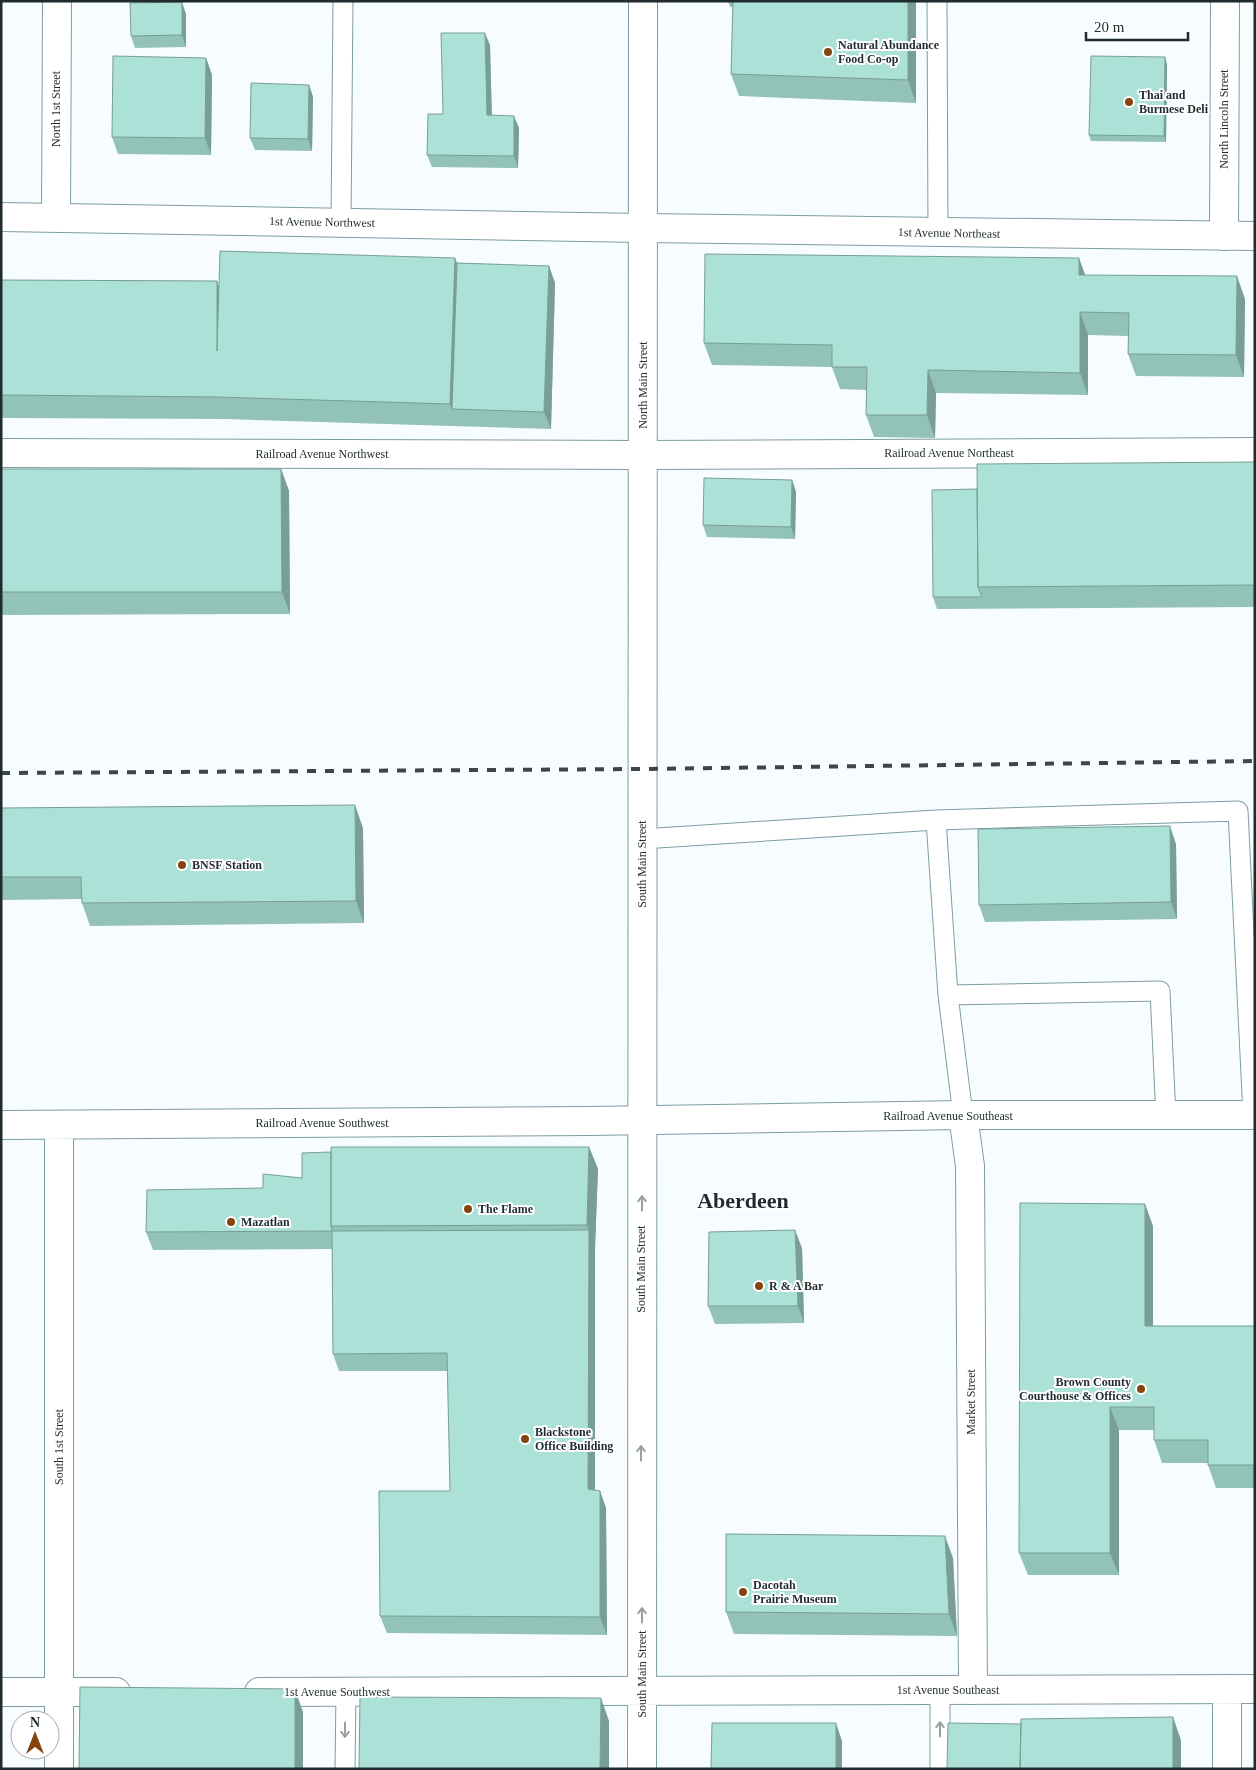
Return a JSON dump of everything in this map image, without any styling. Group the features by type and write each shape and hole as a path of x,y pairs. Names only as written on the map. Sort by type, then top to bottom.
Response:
{"street":[{"name":"North 1st Street","path":"56,217 57,1"},
{"name":"North Main Street","path":"642,769 643,1"},
{"name":"North Lincoln Street","path":"1224,1 1224,236"},
{"name":"1st Avenue Northwest","path":"1,217 643,228"},
{"name":"1st Avenue Northeast","path":"643,228 1255,236"},
{"name":"Railroad Avenue Northeast","path":"643,455 1255,452"},
{"name":"Railroad Avenue Northwest","path":"1,453 643,455"},
{"name":"South Main Street","path":"642,769 642,1769"},
{"name":"Railroad Avenue Southeast","path":"642,1120 963,1115 1254,1115"},
{"name":"Market Street","path":"963,1115 970,1166 973,1690"},
{"name":"Railroad Avenue Southwest","path":"1,1125 642,1120"},
{"name":"South 1st Street","path":"59,1125 59,1769"},
{"path":"1227,1690 1227,1769"},
{"name":"1st Avenue Southeast","path":"642,1691 1255,1690"},
{"name":"1st Avenue Southwest","path":"236,1692 642,1691"},
{"path":"1,1692 140,1692"}],"lane":[{"path":"341,222 343,1"},
{"path":"937,1 938,233"},
{"path":"642,839 936,820 1238,811 1254,1115"},
{"path":"936,820 948,995 963,1115"},
{"path":"948,995 1160,991 1166,1116"},
{"path":"940,1690 940,1769"},
{"path":"345,1769 346,1692"}],"building":[{"name":"Natural Abundance Food Co-op","path":"733,1 908,1 908,80 731,74"},
{"path":"182,2 182,35 131,36 130,3"},
{"path":"441,33 485,33 487,115 514,116 514,156 427,155 428,114 443,114"},
{"path":"113,56 206,58 205,138 112,137"},
{"name":"Thai and Burmese Deli","path":"1091,56 1165,57 1164,136 1089,135"},
{"path":"251,83 309,85 308,139 250,138"},
{"path":"220,251 455,258 450,404 217,397 1,395 1,280 217,281 217,351"},
{"path":"705,254 1079,258 1079,275 1237,276 1236,355 1128,354 1129,313 1080,312 1080,373 928,370 927,415 866,415 867,367 832,367 832,345 704,343"},
{"path":"457,263 549,266 544,412 452,409"},
{"path":"1255,462 1255,585 978,587 977,464"},
{"path":"1,469 281,469 282,592 1,592"},
{"path":"704,478 792,480 791,527 703,525"},
{"path":"977,489 978,587 982,597 933,597 932,490"},
{"name":"BNSF Station","path":"355,805 356,901 82,903 81,877 1,877 1,808"},
{"path":"1170,826 1171,902 979,905 978,829"},
{"name":"The Flame","path":"331,1147 589,1147 587,1225 331,1226"},
{"path":"331,1152 332,1231 146,1232 147,1190 263,1188 263,1174 302,1178 302,1153"},
{"name":"Brown County Courthouse & Offices","path":"1020,1203 1145,1204 1145,1326 1255,1326 1255,1465 1208,1465 1208,1440 1154,1440 1154,1407 1110,1407 1110,1553 1019,1553"},
{"name":"Blackstone Office Building","path":"589,1230 588,1489 600,1491 600,1617 380,1616 379,1491 450,1491 447,1353 333,1354 332,1231"},
{"name":"R & A Bar","path":"795,1230 798,1306 708,1306 709,1232"},
{"path":"726,1534 945,1536 949,1614 726,1612"},
{"path":"80,1687 295,1689 295,1769 79,1769"},
{"path":"360,1697 601,1698 600,1769 359,1769"},
{"path":"1173,1717 1173,1769 1020,1769 1021,1719"},
{"path":"712,1723 836,1723 836,1769 711,1769"},
{"path":"948,1723 1021,1724 1020,1769 947,1769"}],"railway":[{"path":"1,773 642,769 1255,761"}],"place":[{"name":"Natural Abundance Food Co-op","path":"828,52"},
{"name":"Thai and Burmese Deli","path":"1129,102"},
{"name":"BNSF Station","path":"182,865"},
{"name":"The Flame","path":"468,1209"},
{"name":"Mazatlan","path":"231,1222"},
{"name":"R & A Bar","path":"759,1286"},
{"name":"Brown County Courthouse & Offices","path":"1141,1389"},
{"name":"Blackstone Office Building","path":"525,1439"},
{"name":"Dacotah Prairie Museum","path":"743,1592"}],"district":[{"name":"Aberdeen","path":"743,1200"}]}
